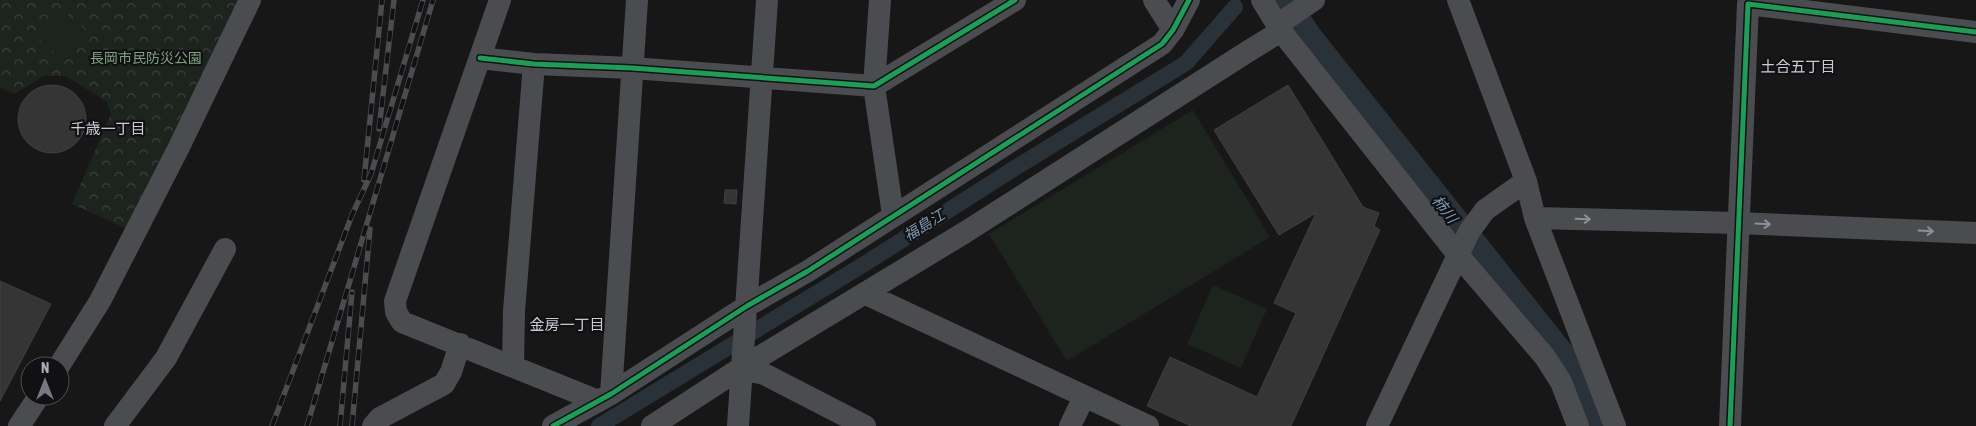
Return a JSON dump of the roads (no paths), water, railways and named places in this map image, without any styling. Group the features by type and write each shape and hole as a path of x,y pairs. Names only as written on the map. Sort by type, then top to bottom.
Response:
{"street":[{"path":"65,356 104,292 179,147 250,0"},
{"path":"500,0 395,300 396,312 402,322 513,366 604,398"},
{"path":"604,398 637,0"},
{"path":"738,426 767,0"},
{"path":"880,0 874,86 893,215"},
{"path":"980,22 982,0"},
{"path":"480,58 534,64 632,68 874,86 1015,0"},
{"path":"1154,0 1173,30"},
{"path":"553,426 604,398 746,313 893,215 1162,44 1173,30 1189,0"},
{"path":"1262,0 1280,26 1461,249 1545,356 1561,382 1578,426"},
{"path":"1458,0 1526,181 1534,218 1615,426"},
{"path":"652,426 742,363 866,294 980,224 1247,52 1310,3"},
{"path":"1730,426 1748,4 1976,32"},
{"path":"513,366 514,311 534,64"},
{"path":"1384,425 1461,249 1478,220 1490,207 1526,181"},
{"path":"1534,218 1738,223 1976,233"},
{"path":"114,426 166,358 225,249"},
{"path":"866,294 1148,426"},
{"path":"373,426 380,418 444,384 451,372 460,344"},
{"path":"742,363 865,426"},
{"path":"1070,426 1084,396"},
{"path":"19,426 32,406"}],"waterway":[{"name":"柿川","path":"1282,0 1309,39 1563,358 1579,385 1594,426"},
{"name":"福島江","path":"599,426 866,263 1015,168 1186,63 1235,7"}],"railway":[{"path":"364,180 382,0"},
{"path":"379,129 394,0"},
{"path":"272,426 352,215 371,174 423,0"},
{"path":"307,426 433,0"},
{"path":"352,426 370,229"},
{"path":"340,426 352,292"}],"district":[{"name":"土合五丁目","path":"1798,66"},
{"name":"千歳一丁目","path":"108,128"},
{"name":"金房一丁目","path":"567,324"}],"park label":[{"name":"長岡市民防災公園","path":"146,58"}]}
